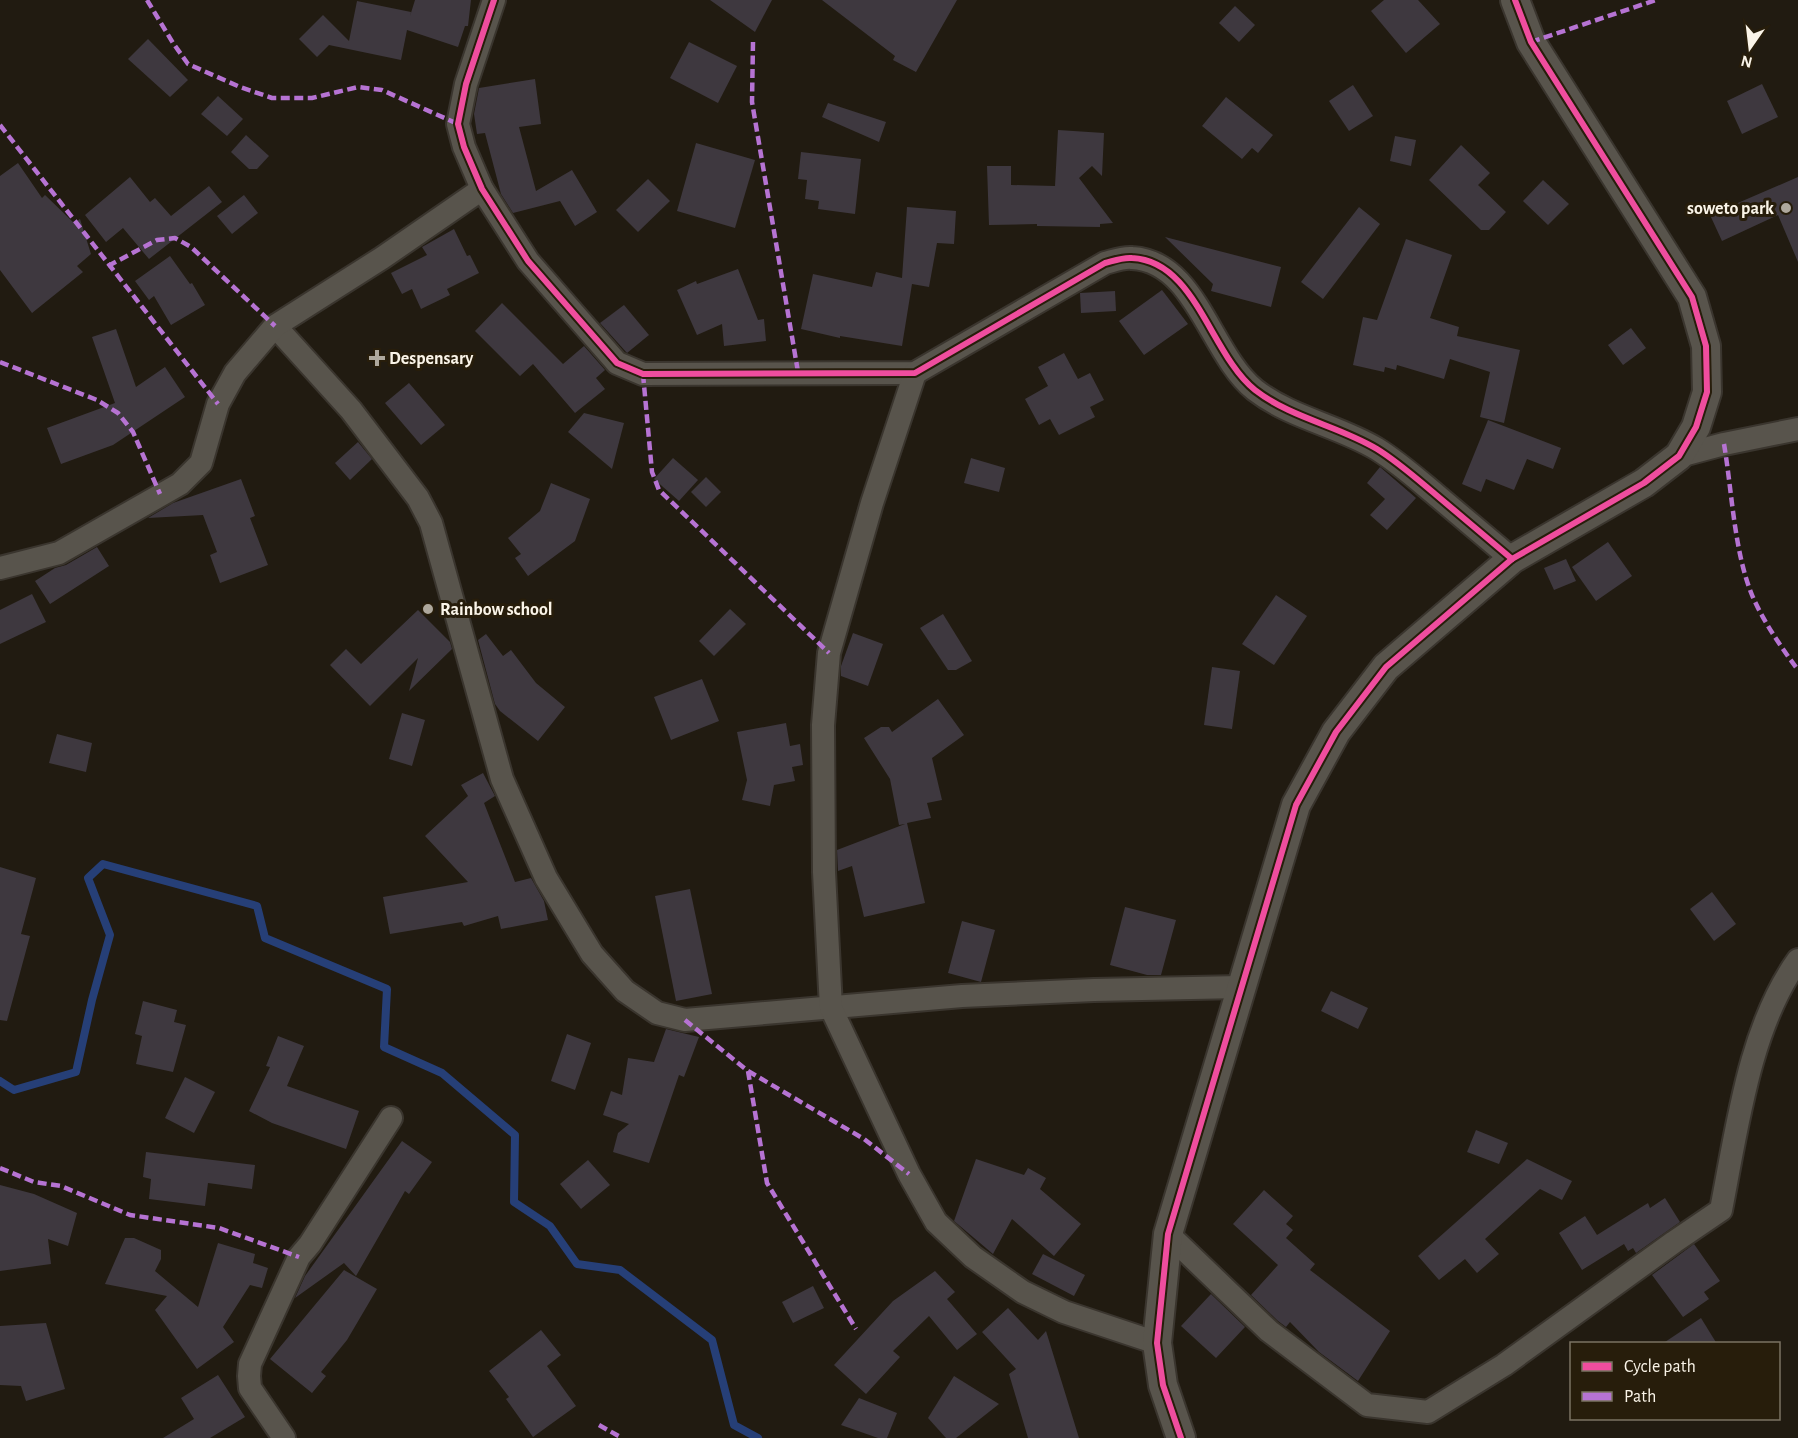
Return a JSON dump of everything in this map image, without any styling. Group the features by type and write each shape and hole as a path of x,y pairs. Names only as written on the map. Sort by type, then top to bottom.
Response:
{"street":[{"path":"494,0 466,84 458,124 464,147 482,189 528,261 617,363 644,374 915,373 1105,262 1131,258 1168,270 1188,292 1228,362 1254,389 1284,407 1377,449 1410,473 1512,559"},
{"path":"1181,1438 1163,1385 1157,1343 1168,1234 1296,806 1336,732 1386,667 1512,559 1644,483 1679,456 1696,427 1707,392 1706,346 1692,297 1531,42 1515,0"},
{"path":"0,568 59,554 180,484 201,462 219,405 235,373 275,326 382,258 482,189"},
{"path":"275,326 351,410 418,498 431,523 502,780 546,878 592,954 625,991 657,1013 685,1020 962,996 1241,987"},
{"path":"915,373 872,503 829,654 823,725 824,872 831,1008 909,1174 936,1222 973,1257 1023,1292 1064,1312 1157,1343"},
{"path":"1679,456 1798,429"},
{"path":"1168,1234 1269,1331 1367,1405 1428,1412 1504,1365 1721,1210 1754,1051 1786,977 1798,960"},
{"path":"284,1438 250,1388 250,1364 299,1257 310,1244 391,1118"}],"building":[{"path":"415,0 471,0 468,26 465,26 458,47 407,30 401,60 329,45 317,57 299,39 323,15 349,41 357,1 411,12 410,16"},
{"path":"710,0 772,0 755,32"},
{"path":"822,0 957,0 916,72 893,60 895,56"},
{"path":"1384,0 1418,0 1440,24 1406,53 1371,11"},
{"path":"1235,6 1255,25 1239,42 1219,23"},
{"path":"148,39 188,80 170,97 128,59"},
{"path":"689,42 737,66 718,103 670,78"},
{"path":"535,79 541,124 519,127 536,191 572,170 597,212 575,226 560,201 513,213 501,194 485,133 477,134 474,114 479,88"},
{"path":"1762,84 1778,117 1742,134 1727,101"},
{"path":"1353,85 1373,116 1349,131 1329,101"},
{"path":"218,96 243,119 227,136 201,114"},
{"path":"1226,97 1273,135 1258,153 1252,148 1242,159 1202,126"},
{"path":"828,103 886,122 879,142 822,117"},
{"path":"1058,130 1104,133 1102,176 1092,166 1079,178 1113,223 1100,224 1100,227 1037,226 1037,224 989,225 987,166 1011,166 1011,185 1055,186"},
{"path":"246,135 269,156 257,169 249,169 231,152"},
{"path":"1395,136 1416,140 1411,166 1390,161"},
{"path":"696,143 755,160 735,228 677,211"},
{"path":"1461,145 1490,173 1478,185 1506,212 1489,230 1481,230 1429,180"},
{"path":"801,152 861,159 855,214 818,209 819,201 805,199 807,180 798,179"},
{"path":"18,163 42,198 45,195 74,223 80,219 91,254 77,266 83,272 32,313 0,270 0,176"},
{"path":"130,177 150,202 155,198 171,216 209,186 222,202 149,259 123,228 106,242 85,215"},
{"path":"1798,177 1798,262 1778,215 1722,241 1710,215"},
{"path":"648,179 670,201 638,232 616,210"},
{"path":"1543,180 1569,204 1548,225 1523,201"},
{"path":"244,195 258,213 232,234 217,216"},
{"path":"907,207 956,211 954,244 937,243 929,287 912,284 902,346 840,336 840,338 801,329 813,274 872,287 876,272 902,278"},
{"path":"1359,207 1380,224 1323,299 1301,282"},
{"path":"454,229 467,256 470,255 479,273 447,289 450,295 421,309 412,289 402,294 391,273 427,255 422,247"},
{"path":"1165,237 1281,267 1271,307 1211,291 1213,284"},
{"path":"1406,239 1452,255 1430,318 1459,327 1457,336 1520,350 1504,423 1480,417 1490,372 1450,359 1444,379 1397,365 1396,370 1385,367 1384,372 1353,365 1363,317 1377,320"},
{"path":"170,256 190,284 192,283 205,305 171,325 154,296 149,300 135,281"},
{"path":"738,269 758,320 764,319 766,341 724,346 722,324 697,335 677,290 696,281 697,284"},
{"path":"1162,290 1188,324 1144,355 1119,321"},
{"path":"1115,291 1116,311 1081,313 1080,293"},
{"path":"502,303 563,364 584,346 605,370 596,378 605,389 575,413 533,364 520,376 475,331"},
{"path":"624,305 649,335 627,353 600,323"},
{"path":"1631,328 1646,348 1623,365 1608,345"},
{"path":"116,329 136,387 165,367 185,397 113,445 61,464 47,428 115,403 92,337"},
{"path":"1064,353 1078,379 1090,373 1104,400 1090,407 1095,417 1059,435 1050,419 1039,425 1025,399 1048,386 1038,367"},
{"path":"409,383 445,425 421,445 385,403"},
{"path":"584,413 624,423 612,469 568,432"},
{"path":"1488,420 1561,448 1553,469 1527,459 1514,490 1486,479 1481,492 1462,484"},
{"path":"358,442 372,459 350,480 335,463"},
{"path":"673,458 698,480 679,501 654,479"},
{"path":"971,458 1005,468 999,492 964,483"},
{"path":"1380,467 1416,498 1387,530 1370,515 1385,499 1367,483"},
{"path":"706,477 721,492 706,507 691,492"},
{"path":"241,479 255,516 250,518 268,565 220,583 210,555 217,552 203,515 148,518 173,503"},
{"path":"551,483 590,499 575,541 528,576 515,558 521,554 508,538 540,511"},
{"path":"1608,542 1632,576 1596,601 1572,567"},
{"path":"97,547 109,566 50,604 35,581"},
{"path":"1566,559 1576,581 1554,590 1544,568"},
{"path":"32,594 46,622 0,644 0,610"},
{"path":"1276,595 1307,616 1274,665 1242,644"},
{"path":"730,609 746,624 714,656 699,641"},
{"path":"418,610 450,642 452,649 409,691 418,658 370,706 330,665 346,649 361,664"},
{"path":"943,614 972,661 956,670 948,670 920,628"},
{"path":"853,633 883,644 868,686 841,676 841,666"},
{"path":"486,634 503,656 511,650 536,683 565,707 538,741 500,711 495,704 478,640"},
{"path":"1212,667 1240,671 1232,729 1204,725"},
{"path":"702,679 719,721 671,740 654,697"},
{"path":"938,699 964,735 932,758 942,800 927,803 931,818 907,823 925,903 864,917 852,866 838,871 837,850 905,824 899,825 890,779 864,738 881,727 889,727 892,732"},
{"path":"402,713 425,720 412,766 389,759"},
{"path":"786,723 790,746 800,744 803,765 792,767 795,781 774,785 770,806 742,800 747,780 737,732"},
{"path":"57,734 92,743 86,772 49,763"},
{"path":"483,773 495,796 484,803 515,882 531,878 544,901 548,920 501,929 498,916 464,926 462,922 390,934 383,897 468,882 425,836 468,796 461,785"},
{"path":"0,867 36,878 21,934 30,936 7,1021 0,1020"},
{"path":"690,889 712,994 676,1001 655,896"},
{"path":"1712,892 1736,924 1714,941 1690,909"},
{"path":"1125,907 1176,920 1161,975 1147,975 1110,965"},
{"path":"962,921 995,930 981,982 948,973"},
{"path":"1331,991 1368,1008 1358,1029 1321,1011"},
{"path":"143,1001 177,1010 174,1022 186,1025 173,1072 136,1064 142,1036 135,1034"},
{"path":"666,1029 699,1037 684,1077 679,1075 649,1163 613,1152 618,1133 629,1124 603,1115 611,1091 622,1095 628,1058 654,1062"},
{"path":"567,1034 591,1043 575,1090 551,1081"},
{"path":"278,1036 304,1046 287,1086 359,1111 346,1149 272,1123 249,1111 270,1067 266,1066"},
{"path":"185,1077 215,1092 194,1133 165,1118"},
{"path":"1476,1130 1508,1143 1499,1164 1467,1152"},
{"path":"402,1141 432,1162 409,1194 405,1191 356,1276 344,1263 295,1298 305,1276"},
{"path":"146,1152 255,1165 252,1189 208,1183 205,1206 149,1199 151,1179 143,1177"},
{"path":"976,1159 1024,1175 1028,1168 1046,1178 1040,1189 1081,1224 1054,1256 1012,1219 993,1254 954,1221"},
{"path":"1527,1159 1572,1181 1562,1200 1540,1189 1485,1239 1499,1254 1477,1273 1465,1259 1439,1280 1418,1256"},
{"path":"588,1160 610,1185 581,1209 560,1184"},
{"path":"0,1185 34,1194 77,1213 68,1246 48,1239 51,1264 0,1271"},
{"path":"1264,1190 1293,1216 1286,1224 1293,1230 1286,1238 1315,1264 1310,1270 1390,1331 1358,1381 1319,1352 1290,1322 1286,1327 1251,1295 1278,1265 1233,1224"},
{"path":"1665,1198 1680,1222 1636,1253 1633,1248 1628,1251 1624,1244 1582,1270 1559,1233 1585,1216 1597,1235 1648,1203 1650,1208"},
{"path":"125,1238 134,1238 161,1250 161,1259 155,1271 198,1307 218,1243 255,1254 253,1263 268,1268 262,1288 250,1285 223,1327 234,1342 197,1369 155,1310 167,1296 105,1284"},
{"path":"1694,1244 1720,1281 1704,1292 1709,1299 1683,1317 1652,1275"},
{"path":"1043,1254 1085,1275 1074,1296 1032,1274"},
{"path":"344,1270 377,1289 347,1340 321,1372 326,1376 312,1393 270,1359"},
{"path":"935,1271 955,1292 947,1299 977,1334 957,1350 929,1316 893,1351 900,1357 866,1394 834,1365 893,1301"},
{"path":"813,1286 824,1308 793,1323 782,1302"},
{"path":"1211,1294 1245,1327 1216,1358 1181,1326"},
{"path":"1008,1308 1038,1340 1046,1331 1079,1438 1028,1438 1009,1374 1016,1369 982,1332"},
{"path":"1701,1318 1716,1342 1665,1342"},
{"path":"46,1323 65,1389 26,1401 21,1386 0,1385 0,1326"},
{"path":"541,1330 561,1355 547,1366 576,1406 533,1437 506,1399 509,1397 489,1371"},
{"path":"218,1375 245,1417 210,1438 163,1438 194,1419 181,1398"},
{"path":"954,1376 999,1404 956,1438 946,1438 928,1418"},
{"path":"859,1398 897,1413 887,1438 878,1438 841,1425"}],"waterway":[{"path":"0,1081 14,1090 76,1072 92,1000 110,935 88,878 103,864 257,906 265,938 387,989 384,1047 442,1073 515,1135 514,1202 550,1226 577,1264 620,1270 712,1340 734,1425 758,1438"}],"marked path":[{"path":"147,0 188,64 240,87 272,98 312,98 358,87 382,90 458,124"},
{"path":"1531,42 1656,0"},
{"path":"753,42 752,102 798,372"},
{"path":"0,125 218,404"},
{"path":"108,266 157,240 175,238 191,247 275,326"},
{"path":"0,362 97,400 118,413 133,432 160,494"},
{"path":"643,374 652,472 659,490 829,653"},
{"path":"1724,444 1737,540 1746,578 1761,614 1798,670"},
{"path":"685,1020 748,1071 864,1139 909,1174"},
{"path":"748,1071 767,1183 856,1329"},
{"path":"0,1168 34,1182 61,1186 130,1215 219,1228 299,1257"},
{"path":"599,1425 622,1438"}],"cycle path":[{"path":"494,0 466,84 458,124 464,147 482,189 528,261 617,363 643,374 915,373 1105,263 1132,258 1154,263 1172,275 1201,312 1239,374 1255,390 1284,408 1347,434 1385,454 1512,559"},
{"path":"1181,1438 1163,1385 1157,1343 1168,1234 1296,805 1336,732 1386,667 1512,559 1644,483 1679,456 1696,427 1707,392 1706,346 1692,297 1531,42 1515,0"}],"place":[{"name":"soweto park","path":"1786,208"},
{"name":"Despensary","path":"377,358"},
{"name":"Rainbow school","path":"428,609"}]}
